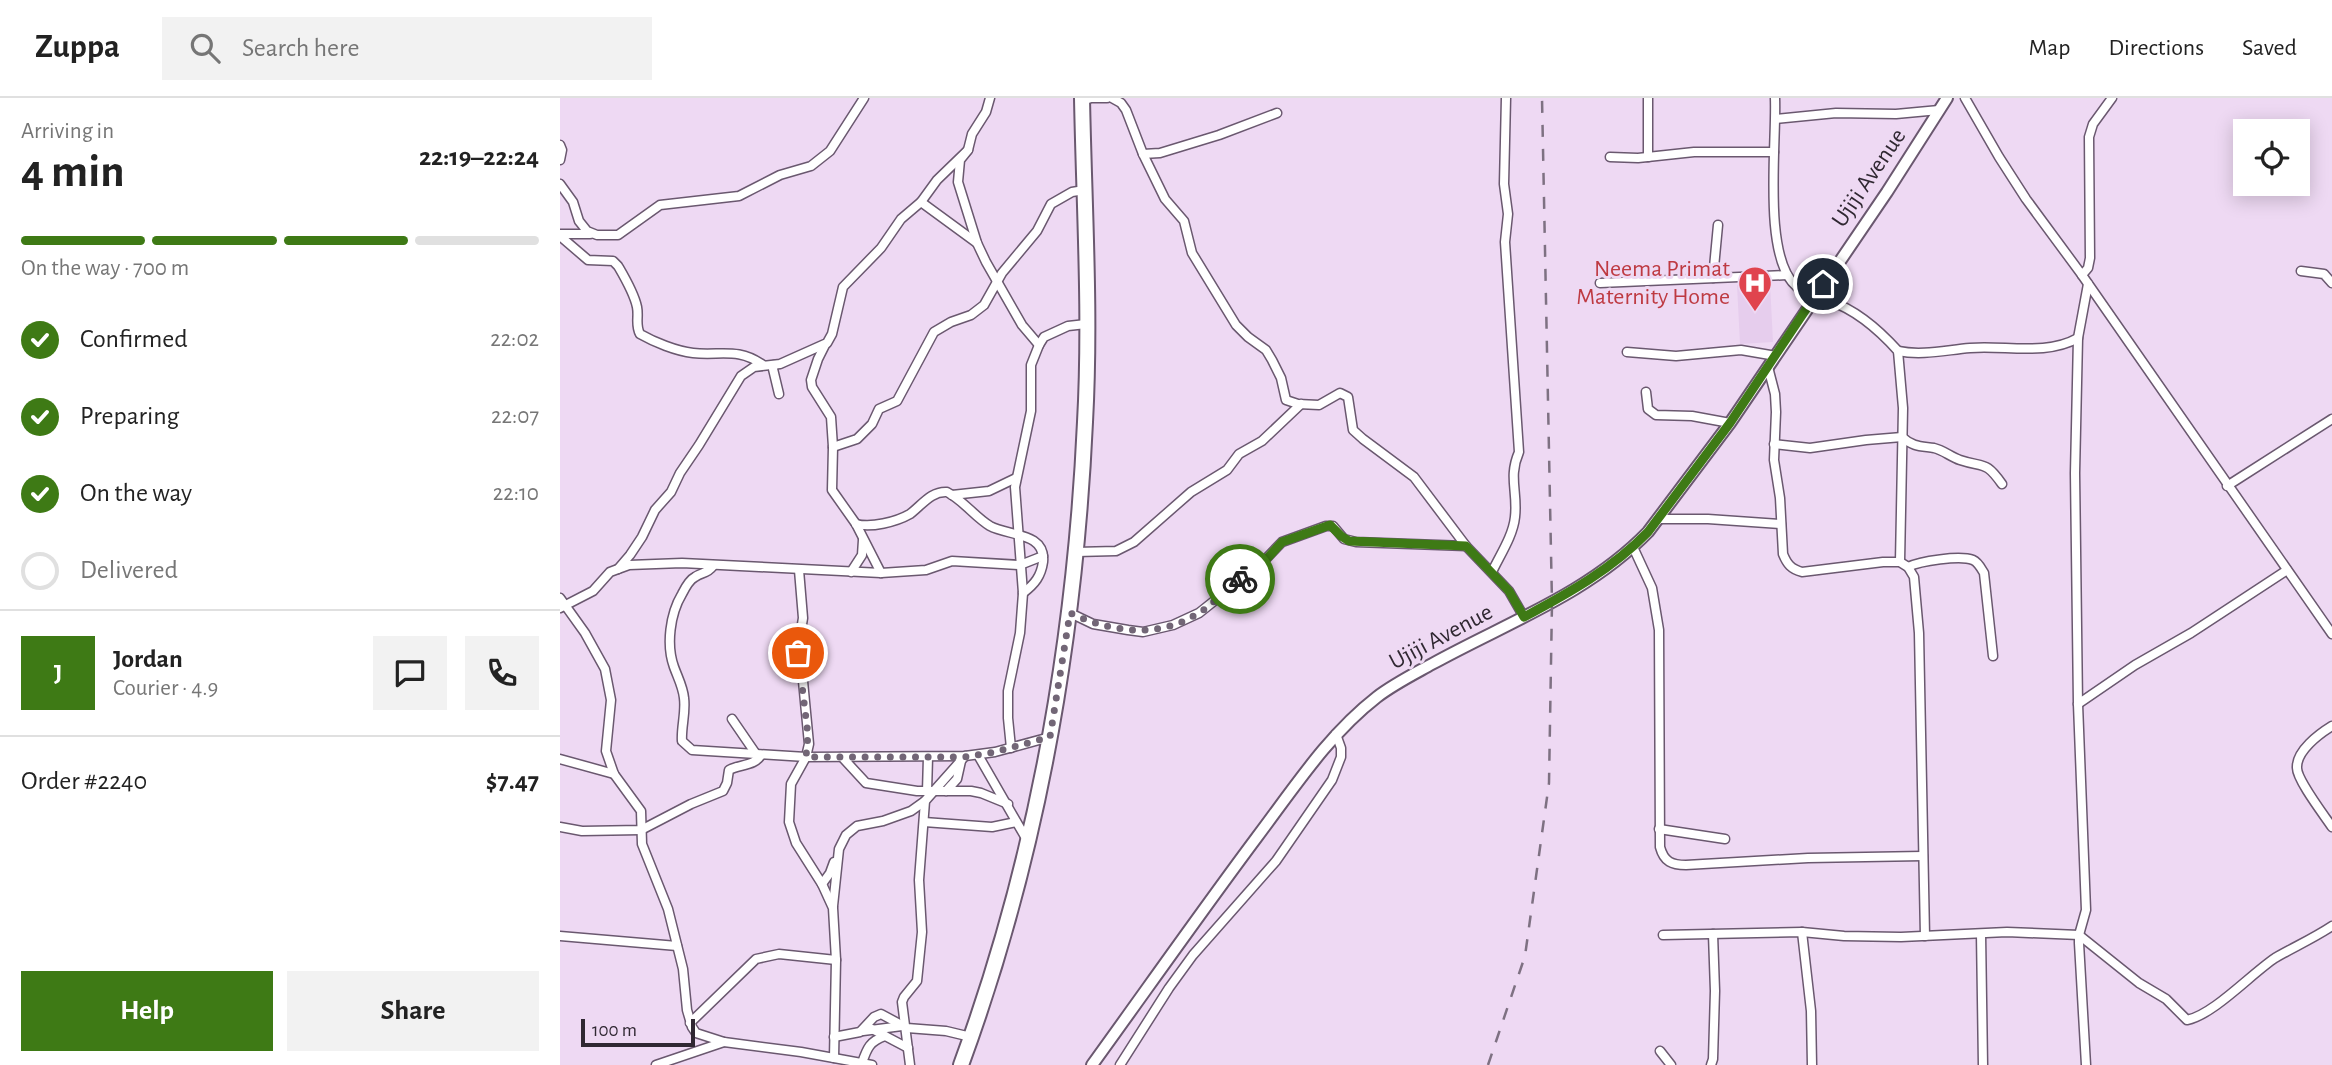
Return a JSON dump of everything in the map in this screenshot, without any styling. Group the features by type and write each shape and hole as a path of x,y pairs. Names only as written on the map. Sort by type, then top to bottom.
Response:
{"highway":[{"path":"961,1065 1003,934 1040,796 1070,613 1085,421 1082,100"}],"main road":[{"name":"Ujiji Avenue","path":"1092,1065 1239,861 1336,734 1379,695 1465,645 1586,583 1633,547 1659,519 1776,356 1947,98"}],"street":[{"path":"560,235 618,235 660,205 739,196 780,175 811,166 830,151 864,98"},
{"path":"990,98 986,113 972,134 968,150 960,160 958,182 976,243 1022,326 1039,345"},
{"path":"1082,100 1107,98"},
{"path":"1112,98 1126,110 1165,199 1184,221 1192,253 1242,332 1266,350 1281,378 1286,400 1301,404 1322,404 1340,393 1348,397 1353,430 1408,471 1466,546 1509,591 1524,617"},
{"path":"1492,572 1515,519 1513,468 1519,447 1505,242 1508,214 1504,184 1506,98"},
{"path":"1648,98 1648,157"},
{"path":"1775,98 1776,232 1781,263 1796,287 1847,310 1878,330 1898,351 1901,370 1904,564 1914,577 1917,602 1925,936"},
{"path":"1965,98 1998,157 2026,199 2332,634"},
{"path":"2082,275 2088,268 2090,258 2089,137 2093,124 2112,98"},
{"path":"1776,119 1836,113 1896,114 1939,110"},
{"path":"1143,154 1160,153 1219,135 1277,113"},
{"path":"560,145 560,160"},
{"path":"881,573 856,524 832,489 831,417 812,387 811,380 818,359 832,334 843,287 881,248 908,211 921,202 937,180 968,150"},
{"path":"1611,157 1774,152"},
{"path":"560,184 573,202 583,228 590,234"},
{"path":"833,447 857,439 872,424 879,409 898,401 934,332 977,311 990,296 996,282 1013,258 1037,231 1051,204 1072,192 1084,190"},
{"path":"921,202 976,243"},
{"path":"1713,278 1718,225"},
{"path":"560,235 588,260 613,261 618,265 636,302 639,334 684,351 733,353 752,357 763,365"},
{"path":"2301,271 2324,274 2332,283"},
{"path":"1600,283 1787,275"},
{"path":"2085,1065 2079,934 2086,902 2078,705 2075,434 2078,338 2088,284"},
{"path":"1011,748 1008,691 1020,633 1023,593 1015,494 1031,411 1031,365 1044,337 1068,326 1086,324"},
{"path":"1898,351 1916,353 1970,348 2050,348 2078,338"},
{"path":"618,569 638,545 659,505 671,492 736,383 746,372 763,365 780,364 827,343"},
{"path":"1627,352 1676,356 1741,350 1776,356"},
{"path":"774,365 779,394"},
{"path":"1768,367 1775,394 1774,444 1786,563 1802,572 1883,562 1904,564 1972,560 1980,565 1984,573 1993,656"},
{"path":"1646,392 1648,410 1656,415 1692,416 1730,423"},
{"path":"1076,552 1115,551 1134,542 1191,492 1227,470 1239,454 1262,441 1301,404"},
{"path":"2227,486 2332,419"},
{"path":"1774,444 1810,448 1902,437 1912,445 1937,449 1960,460 1984,464 2002,484"},
{"path":"856,524 869,526 903,517 941,492 953,495 989,491 1016,478"},
{"path":"953,495 991,526 1034,540 1042,550 1038,580 1023,593"},
{"path":"1659,519 1781,524"},
{"path":"851,572 862,555 863,538 869,526"},
{"path":"1070,613 1093,624 1143,632 1173,625 1199,613 1262,564 1282,542 1326,526 1333,526 1345,539 1356,542 1466,546"},
{"path":"1633,547 1652,588 1659,630 1662,856 1675,865 1808,858 1923,856"},
{"path":"872,1065 724,1042 696,1033 690,1023 683,969 661,886 644,852 641,811 614,774 606,742 611,716 608,678 601,659 562,603 593,592 610,572 629,565 682,563 881,573 926,570 952,561 1020,565 1043,556"},
{"path":"713,566 689,583 675,606 673,618 672,661 684,699 682,741 692,750 806,757 963,759 1050,737"},
{"path":"799,570 803,618 797,655 803,681 808,735 806,757 791,784 789,822 796,843 822,884 832,908"},
{"path":"2078,705 2135,665 2191,633 2287,570"},
{"path":"560,827 582,831 641,830 723,791 729,770 760,759 732,719"},
{"path":"2332,726 2309,745 2298,760 2297,767 2301,780 2332,827"},
{"path":"1120,1065 1168,988 1193,955 1283,853 1332,780 1341,757 1336,734"},
{"path":"978,755 1028,841"},
{"path":"842,757 866,783 928,795 960,790 981,793 1008,804"},
{"path":"910,1065 902,1002 917,981 922,932 918,891 928,795 928,757"},
{"path":"560,759 614,774"},
{"path":"822,884 830,873 846,835 857,826 883,821 911,811 963,759"},
{"path":"946,791 957,779 963,759"},
{"path":"924,822 992,827 1016,822"},
{"path":"1660,829 1725,839"},
{"path":"834,1058 836,960 832,908 839,849"},
{"path":"1663,935 1802,932 1844,936 2007,932 2079,934 2139,983 2166,999 2185,1020 2189,1020 2219,1002 2276,958 2332,926"},
{"path":"1802,932 1811,1011 1812,1065"},
{"path":"1711,1065 1715,991 1713,934"},
{"path":"1981,934 1983,1065"},
{"path":"560,936 677,946"},
{"path":"690,1023 756,959 789,954 836,960"},
{"path":"860,1032 874,1017 881,1014 905,1027"},
{"path":"834,1037 872,1029 905,1027 946,1031 971,1037"},
{"path":"872,1029 908,1048"},
{"path":"862,1063 867,1047 885,1036"},
{"path":"656,1065 681,1061 724,1042"},
{"path":"1660,1051 1671,1065"}],"shaded area":[{"name":"Neema Primat Maternity Home","path":"1770,283 1773,342 1740,344 1737,285"}],"railway":[{"path":"1488,1065 1525,956 1549,783 1552,603 1542,98"}],"way so far":[{"path":"798,653 808,735 806,757 978,755 1050,737 1070,613 1093,624 1143,632 1157,630 1199,613 1240,579"}],"place":[{"name":"Neema Primat Maternity Home","path":"1755,313"}],"route":[{"path":"1240,579 1262,564 1282,542 1330,525 1349,541 1466,546 1509,591 1524,617 1552,603 1586,583 1648,532 1730,423 1823,284"}]}
